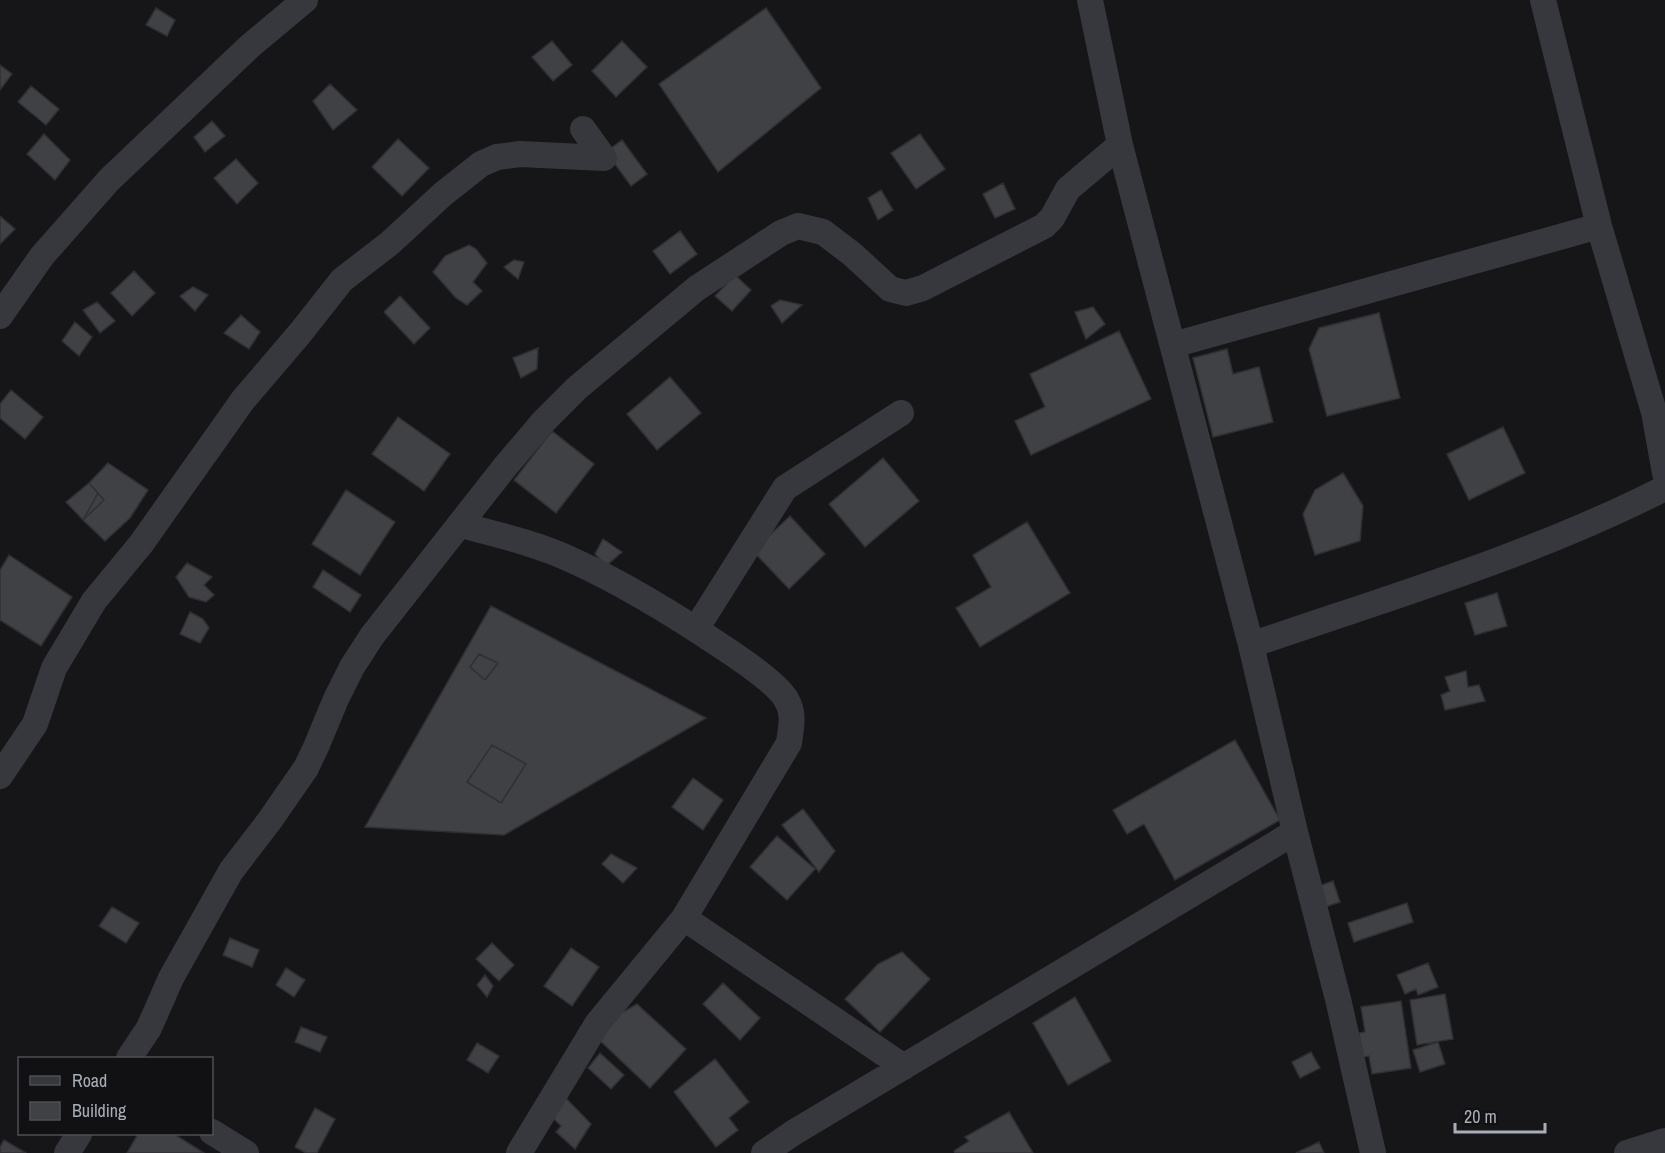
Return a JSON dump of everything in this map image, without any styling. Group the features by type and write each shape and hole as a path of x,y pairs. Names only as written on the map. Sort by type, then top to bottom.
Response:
{"street":[{"path":"0,316 42,256 109,180 250,46 305,0"},
{"path":"1090,0 1120,145 1251,645 1295,832 1338,999 1373,1153"},
{"path":"1543,0 1599,226 1660,410 1665,473"},
{"path":"0,776 35,724 54,668 94,601 141,544 243,400 342,280 390,243 443,194 481,164 496,157 520,154 604,158 583,129"},
{"path":"130,1057 149,1028 171,978 231,871 306,768 352,668 372,636 504,468 543,422 577,388 697,288 781,233 798,226 823,232 852,254 890,289 906,293 923,288 1044,226 1052,218 1068,189 1120,145"},
{"path":"1173,345 1599,226"},
{"path":"696,629 784,488 901,413"},
{"path":"1251,645 1550,539 1610,516 1665,488"},
{"path":"461,525 512,538 573,560 633,591 696,629 741,660 786,698 793,716 789,743 684,918 597,1024 519,1153"},
{"path":"764,1153 793,1133 1295,832"},
{"path":"684,918 904,1067"},
{"path":"213,1133 246,1153"},
{"path":"67,1153 79,1135"},
{"path":"1627,1153 1665,1141"}],"building":[{"path":"156,8 175,20 167,36 146,25"},
{"path":"766,8 821,88 718,172 659,84"},
{"path":"552,41 572,65 553,81 532,57"},
{"path":"622,41 647,67 616,97 592,71"},
{"path":"0,65 12,74 0,90"},
{"path":"330,84 357,110 333,130 313,101"},
{"path":"31,86 59,109 46,125 18,102"},
{"path":"212,121 225,136 205,152 194,137"},
{"path":"44,134 70,160 55,180 27,154"},
{"path":"920,134 945,169 916,189 891,153"},
{"path":"398,139 429,168 402,196 372,167"},
{"path":"622,140 647,174 631,186 606,152"},
{"path":"236,159 258,183 237,204 214,178"},
{"path":"1003,183 1015,209 995,218 983,194"},
{"path":"881,190 893,210 878,220 868,198"},
{"path":"0,216 15,229 0,244"},
{"path":"680,231 697,254 670,274 653,251"},
{"path":"469,245 476,249 487,263 473,282 482,291 467,305 456,298 433,272 445,256"},
{"path":"514,260 524,262 518,279 504,267"},
{"path":"134,271 155,293 132,316 111,293"},
{"path":"735,275 751,290 732,311 715,296"},
{"path":"193,287 208,295 195,311 180,296"},
{"path":"400,296 430,328 414,344 384,312"},
{"path":"780,300 802,305 782,323 771,306"},
{"path":"97,302 115,321 100,333 83,310"},
{"path":"1093,307 1105,324 1086,339 1075,312"},
{"path":"1379,313 1400,398 1327,416 1309,349 1319,328"},
{"path":"241,315 260,332 249,349 224,333"},
{"path":"75,322 92,337 79,356 62,341"},
{"path":"1119,331 1151,399 1031,455 1015,421 1045,407 1030,374"},
{"path":"538,348 537,369 521,378 513,358"},
{"path":"1227,349 1233,374 1259,367 1273,422 1213,437 1193,358"},
{"path":"670,377 701,413 657,450 627,414"},
{"path":"11,390 43,417 25,439 0,418 0,404"},
{"path":"398,417 450,454 424,491 372,454"},
{"path":"1503,427 1525,473 1469,500 1447,454"},
{"path":"552,431 594,464 556,513 514,480"},
{"path":"883,458 919,501 865,547 829,504"},
{"path":"108,463 148,490 130,518 105,541 83,520 98,493 89,483"},
{"path":"1343,473 1363,506 1360,541 1315,555 1303,514 1315,490"},
{"path":"89,483 104,500 83,520 66,502"},
{"path":"346,490 395,522 360,575 312,544"},
{"path":"790,516 825,554 789,589 753,551"},
{"path":"1027,522 1070,593 980,647 956,608 991,587 973,555"},
{"path":"603,539 622,552 606,566 595,554"},
{"path":"9,555 72,597 41,646 0,620 0,570"},
{"path":"187,563 212,577 204,585 214,595 206,602 189,597 176,577"},
{"path":"323,570 361,595 350,612 313,587"},
{"path":"1497,593 1507,626 1475,635 1465,603"},
{"path":"491,606 706,718 504,835 365,827"},
{"path":"190,612 203,619 209,628 200,643 180,634"},
{"path":"479,654 498,663 485,680 470,667"},
{"path":"1466,671 1468,687 1479,685 1485,701 1445,710 1441,695 1450,691 1445,677"},
{"path":"1235,740 1280,820 1175,880 1144,824 1127,834 1113,810"},
{"path":"492,745 526,764 501,803 467,782"},
{"path":"693,778 723,800 703,830 672,807"},
{"path":"803,809 835,851 819,872 782,825"},
{"path":"777,836 815,869 787,900 750,867"},
{"path":"611,854 637,868 623,883 602,864"},
{"path":"1333,881 1340,902 1322,908 1316,887"},
{"path":"1407,903 1413,922 1354,942 1348,923"},
{"path":"112,907 139,923 126,943 99,926"},
{"path":"230,938 259,950 252,967 223,955"},
{"path":"492,943 514,965 499,981 476,959"},
{"path":"571,948 599,967 572,1006 544,986"},
{"path":"902,952 930,979 880,1032 845,999 878,964"},
{"path":"1428,963 1438,987 1418,995 1416,989 1405,994 1397,975"},
{"path":"286,968 305,980 294,997 276,985"},
{"path":"485,975 493,986 487,997 477,985"},
{"path":"723,983 760,1018 740,1040 703,1004"},
{"path":"1445,994 1453,1039 1417,1045 1410,1000"},
{"path":"1075,997 1111,1061 1068,1085 1033,1023"},
{"path":"1401,1001 1411,1068 1372,1074 1369,1056 1363,1057 1359,1033 1365,1032 1361,1007"},
{"path":"637,1004 686,1049 650,1088 596,1037 614,1017"},
{"path":"301,1027 327,1037 320,1052 295,1042"},
{"path":"1438,1042 1445,1064 1420,1072 1413,1050"},
{"path":"477,1043 499,1056 488,1073 467,1060"},
{"path":"1311,1052 1320,1068 1300,1078 1292,1062"},
{"path":"600,1053 624,1075 611,1089 588,1068"},
{"path":"715,1059 749,1102 729,1118 738,1130 716,1147 674,1092"},
{"path":"561,1093 591,1124 575,1149 556,1132 561,1126 549,1114"},
{"path":"315,1108 335,1119 317,1153 306,1153 295,1147"},
{"path":"1009,1112 1033,1153 955,1153 954,1151 969,1141 965,1137"},
{"path":"137,1135 176,1135 204,1153 127,1153"},
{"path":"4,1140 26,1153 0,1153"},
{"path":"1319,1142 1324,1153 1296,1153"}]}
